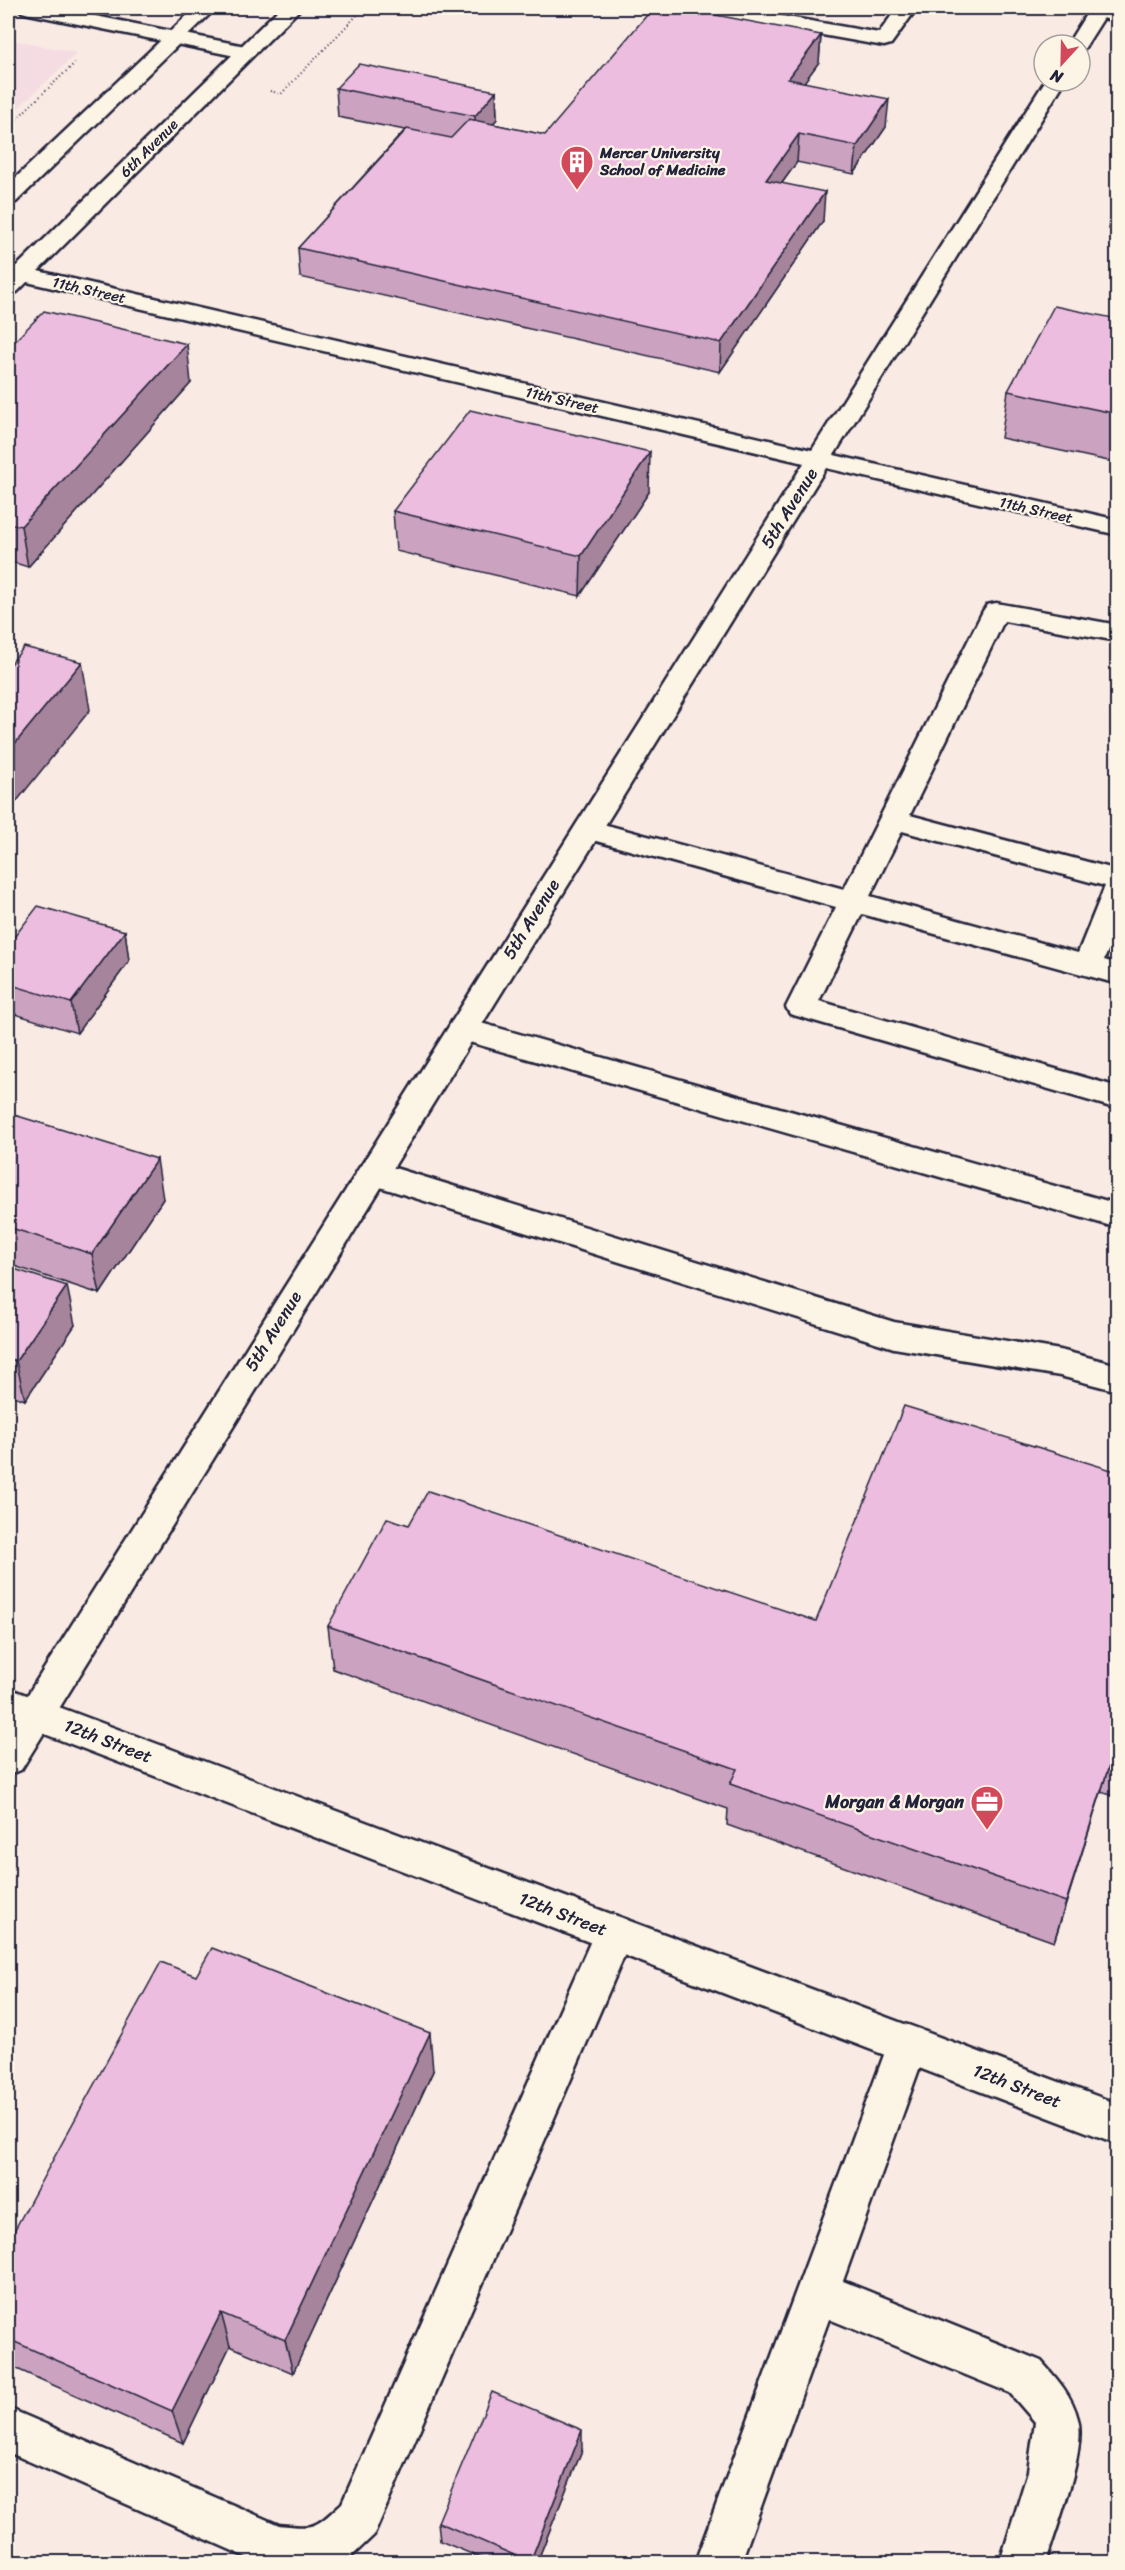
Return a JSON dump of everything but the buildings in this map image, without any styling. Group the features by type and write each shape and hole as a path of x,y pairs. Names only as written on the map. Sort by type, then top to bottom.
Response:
{"street":[{"path":"28,8 245,52"},
{"path":"8,197 206,8"},
{"name":"6th Avenue","path":"12,278 291,8"},
{"path":"705,8 884,40 907,8"},
{"path":"1087,33 1105,11"},
{"name":"5th Avenue","path":"8,1758 21,1708 372,1173 1048,93"},
{"name":"11th Street","path":"12,278 1118,528"},
{"path":"1118,633 996,611 801,1007 1118,1098"},
{"path":"894,820 1118,880"},
{"path":"588,829 1118,974"},
{"path":"1087,966 1118,889"},
{"path":"463,1029 1118,1216"},
{"path":"372,1173 894,1335 1060,1363 1118,1378"},
{"name":"12th Street","path":"21,1708 1118,2124"},
{"path":"8,2430 278,2548 310,2551 336,2540 358,2519 614,1933"},
{"path":"718,2562 908,2044"},
{"path":"816,2292 1025,2377 1043,2395 1057,2421 1054,2450 1023,2562"}],"path":[{"path":"8,127 114,25"}],"shaded area":[{"path":"8,39 77,53 8,117"}],"place":[{"name":"Mercer University School of Medicine","path":"577,191"},
{"name":"Morgan & Morgan","path":"987,1831"}]}
